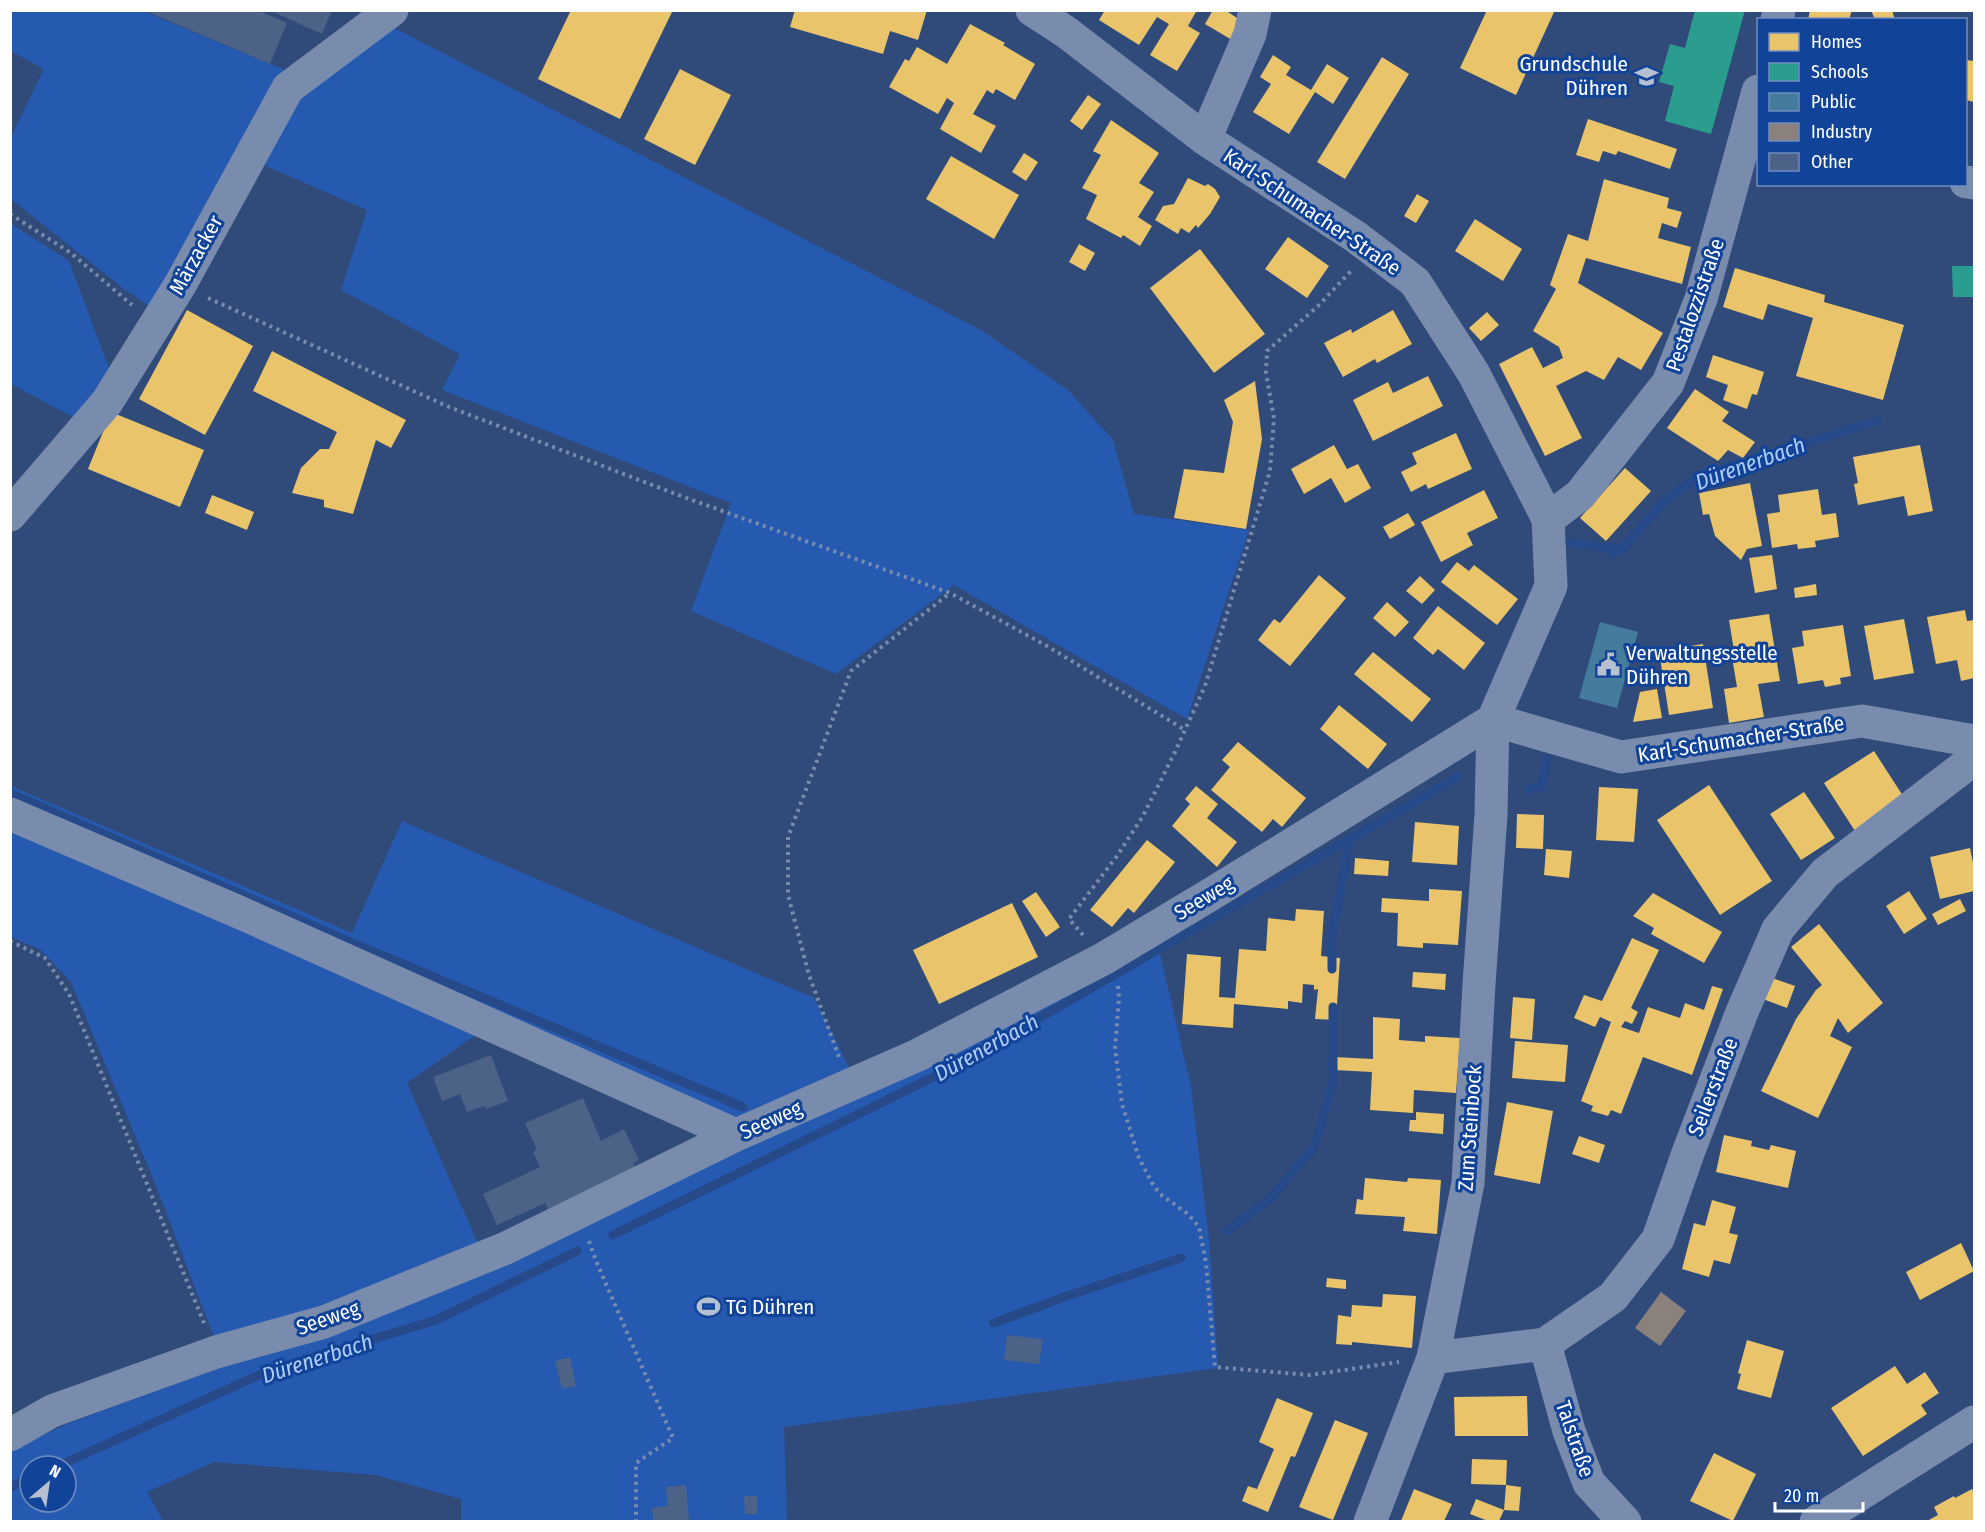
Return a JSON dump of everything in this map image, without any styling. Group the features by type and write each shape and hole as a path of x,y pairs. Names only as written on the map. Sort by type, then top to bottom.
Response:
{"street":[{"name":"Märzacker","path":"10,515 107,402 180,285 288,88 392,10"},
{"name":"Karl-Schumacher-Straße","path":"1032,10 1066,32 1205,139 1371,248 1415,282 1474,374 1548,519 1551,586 1493,720 1621,757 1862,721 1974,741"},
{"path":"1205,139 1250,34 1255,10"},
{"name":"Pestalozzistraße","path":"1548,519 1581,495 1668,383 1701,298 1756,111"},
{"name":"Seeweg","path":"10,1435 52,1412 216,1352 324,1322 506,1248 736,1135 1110,972 1213,893 1493,720"},
{"name":"Zum Steinbock","path":"1370,1521 1433,1358 1468,1183 1491,815 1493,720"},
{"name":"Seilerstraße","path":"1433,1358 1545,1344 1613,1297 1658,1239 1734,1034 1778,929 1825,873 1974,759"},
{"path":"10,814 252,918 736,1135"},
{"name":"Talstraße","path":"1545,1344 1569,1431 1589,1483 1625,1521"},
{"path":"1816,1521 1974,1422"}],"path":[{"path":"10,214 71,253 155,324"},
{"path":"1371,248 1318,306 1267,351 1266,373 1274,418 1270,471 1205,686 1143,816 1117,856 1069,919 1110,972 1119,998 1115,1048 1122,1104 1139,1158 1152,1184 1160,1194 1188,1214 1199,1227 1206,1263 1215,1367 1310,1375 1433,1358"},
{"path":"180,285 449,407 692,500 950,593 1047,646 1185,730"},
{"path":"850,1085 809,975 788,895 788,837 851,671 950,593"},
{"path":"10,941 45,958 69,994 216,1352"},
{"path":"580,1212 596,1261 673,1438 636,1462 636,1521"}],"shaded area":[{"path":"11,11 143,11 297,75 373,17 981,330 1068,390 1113,440 1134,514 1249,530 1187,719 954,585 836,674 691,611 731,503 442,390 460,354 341,290 367,210 236,153 153,308 124,289 11,199 10,139 44,69 11,51"},
{"path":"10,223 69,261 113,379 79,420 11,384"},
{"path":"11,786 352,933 402,821 814,998 850,1069 1156,936 1191,1087 1209,1239 1218,1368 784,1427 787,1521 461,1521 461,1499 376,1475 214,1462 147,1492 163,1521 11,1521 10,1451 69,1423 225,1366 155,1183 71,982 41,950 11,937","holes":["500,1018 736,1148 488,1266 407,1083"]}],"building: Homes":[{"path":"571,10 673,10 620,119 538,79"},
{"path":"795,10 927,10 918,40 890,31 883,54 790,27"},
{"path":"1105,10 1197,10 1188,26 1200,33 1177,71 1150,55 1169,24 1157,17 1139,45 1099,20"},
{"path":"1213,10 1225,10 1243,22 1232,40 1205,24"},
{"path":"1487,10 1555,10 1516,95 1460,68"},
{"path":"1810,10 1852,10 1850,18 1808,18"},
{"path":"1871,10 1892,10 1894,18 1874,18"},
{"path":"970,24 1005,43 1003,45 1035,64 1015,100 996,89 993,94 987,90 973,114 996,126 981,153 940,129 954,103 947,98 938,114 889,87 905,59 909,61 917,47 947,64"},
{"path":"1273,55 1291,67 1286,75 1311,90 1327,64 1349,78 1333,104 1315,92 1289,134 1253,112 1271,84 1260,77"},
{"path":"1382,57 1409,74 1345,179 1317,162"},
{"path":"1967,60 1974,61 1974,102 1967,100"},
{"path":"680,69 731,95 695,165 644,139"},
{"path":"1088,95 1101,104 1082,130 1070,121"},
{"path":"1588,119 1677,149 1670,169 1618,151 1616,155 1603,151 1599,162 1576,155"},
{"path":"1111,120 1159,153 1139,183 1154,192 1138,217 1152,226 1140,246 1123,235 1121,238 1086,219 1097,195 1082,188 1101,155 1093,151"},
{"path":"1024,153 1038,162 1026,181 1012,172"},
{"path":"951,156 1019,195 994,239 926,199"},
{"path":"1188,178 1205,186 1208,184 1220,197 1198,228 1196,225 1189,233 1181,228 1178,234 1155,220 1163,206 1174,204"},
{"path":"1604,179 1669,198 1667,208 1682,212 1677,228 1662,223 1658,238 1691,247 1682,284 1586,258 1578,283 1663,333 1641,370 1618,357 1604,380 1586,371 1556,386 1582,438 1545,456 1499,364 1532,347 1543,368 1563,358 1559,347 1533,331 1556,289 1550,285 1568,234 1588,241"},
{"path":"1417,194 1429,201 1416,223 1404,216"},
{"path":"1475,219 1522,249 1503,281 1455,251"},
{"path":"1288,237 1329,266 1307,298 1265,269"},
{"path":"1079,244 1095,253 1085,271 1069,262"},
{"path":"1200,249 1265,334 1214,373 1150,288"},
{"path":"1735,268 1825,295 1824,302 1904,325 1883,400 1796,376 1813,318 1768,304 1763,320 1723,307"},
{"path":"187,310 253,346 205,435 139,399"},
{"path":"1393,310 1412,344 1377,363 1375,359 1343,377 1324,343 1351,329 1352,333"},
{"path":"1487,312 1499,325 1481,341 1469,328"},
{"path":"272,351 406,420 391,448 376,440 353,514 324,507 324,500 292,493 301,468 320,449 329,449 337,432 253,391"},
{"path":"1713,355 1764,372 1757,395 1752,394 1747,409 1723,400 1728,385 1706,377"},
{"path":"1428,376 1443,406 1373,441 1353,400 1388,382 1393,393"},
{"path":"1255,381 1262,439 1246,529 1174,518 1184,469 1224,473 1233,422 1224,400"},
{"path":"1695,389 1729,412 1722,421 1755,442 1743,458 1728,450 1718,461 1667,428"},
{"path":"111,412 204,450 180,507 88,469"},
{"path":"1456,433 1472,469 1428,489 1426,484 1411,492 1401,472 1417,464 1412,453"},
{"path":"1334,445 1347,469 1358,464 1371,488 1345,503 1331,478 1304,494 1291,469"},
{"path":"1920,445 1933,511 1908,516 1904,496 1858,505 1854,484 1858,483 1853,457"},
{"path":"1625,468 1651,491 1606,541 1580,518"},
{"path":"1750,483 1762,546 1747,549 1741,560 1715,536 1709,514 1703,515 1699,493"},
{"path":"1818,489 1822,515 1836,513 1839,537 1815,541 1816,547 1798,549 1797,544 1772,548 1767,514 1780,512 1778,495"},
{"path":"1484,490 1498,518 1467,533 1473,545 1441,562 1421,522"},
{"path":"212,495 254,512 247,530 205,513"},
{"path":"1408,513 1415,525 1390,539 1383,527"},
{"path":"1772,555 1777,589 1755,593 1749,558"},
{"path":"1457,562 1469,571 1474,565 1518,599 1497,625 1441,582"},
{"path":"1319,575 1346,598 1290,666 1258,640 1274,619 1280,623"},
{"path":"1420,576 1435,590 1422,604 1406,591"},
{"path":"1816,584 1817,595 1795,598 1794,588"},
{"path":"1387,602 1409,622 1395,637 1373,618"},
{"path":"1438,606 1485,643 1464,670 1438,649 1433,655 1413,638"},
{"path":"1965,610 1967,621 1974,620 1974,678 1961,681 1957,660 1936,664 1927,617"},
{"path":"1769,614 1780,681 1758,684 1764,717 1729,723 1724,689 1737,687 1729,620"},
{"path":"1904,619 1914,673 1874,680 1864,626"},
{"path":"1843,625 1851,676 1840,678 1841,684 1825,687 1823,680 1798,684 1792,648 1804,646 1802,631"},
{"path":"1703,644 1713,708 1669,715 1659,651"},
{"path":"1373,652 1431,699 1412,722 1354,674"},
{"path":"1657,689 1662,718 1633,722 1640,692"},
{"path":"1339,705 1387,744 1368,769 1320,729"},
{"path":"1238,742 1306,798 1282,827 1273,819 1262,832 1211,790 1230,767 1222,760"},
{"path":"1874,751 1905,799 1855,831 1824,783"},
{"path":"1709,785 1772,881 1720,915 1657,820"},
{"path":"1196,786 1218,804 1207,818 1237,842 1217,867 1172,826 1190,804 1185,799"},
{"path":"1599,787 1638,789 1634,842 1596,840"},
{"path":"1804,792 1835,838 1801,860 1770,814"},
{"path":"1517,814 1544,815 1543,849 1516,848"},
{"path":"1415,822 1459,826 1457,865 1412,862"},
{"path":"1147,840 1175,862 1134,913 1128,908 1112,927 1090,910"},
{"path":"1970,848 1974,868 1974,891 1940,899 1930,857"},
{"path":"1546,849 1572,851 1569,878 1544,875"},
{"path":"1355,858 1389,861 1388,876 1354,874"},
{"path":"1429,889 1462,891 1458,945 1423,943 1423,948 1397,946 1398,913 1381,912 1382,898 1429,901"},
{"path":"1909,891 1927,919 1904,934 1886,906"},
{"path":"1036,892 1060,927 1046,937 1022,901"},
{"path":"1653,893 1722,932 1704,963 1651,934 1654,928 1633,916"},
{"path":"1960,899 1966,911 1938,925 1932,914"},
{"path":"1012,903 1038,957 939,1004 913,950"},
{"path":"1296,909 1324,911 1321,956 1340,958 1336,1020 1315,1019 1318,989 1314,990 1314,985 1303,984 1302,1003 1288,1001 1288,1009 1234,1004 1233,1028 1182,1024 1187,954 1221,957 1219,997 1235,998 1239,949 1266,951 1268,918 1295,921"},
{"path":"1819,924 1883,1003 1848,1033 1838,1018 1830,1036 1852,1047 1818,1118 1761,1091 1796,1019 1822,985 1791,947"},
{"path":"1632,938 1659,950 1631,1008 1638,1012 1632,1024 1625,1021 1621,1027 1639,1033 1648,1007 1680,1018 1685,1003 1704,1010 1712,986 1723,989 1692,1075 1643,1057 1621,1114 1611,1110 1608,1116 1591,1111 1593,1106 1581,1101 1611,1022 1600,1017 1595,1027 1574,1018 1584,995 1602,1001"},
{"path":"1413,972 1446,974 1445,990 1412,987"},
{"path":"1772,978 1795,986 1787,1008 1763,999"},
{"path":"1513,997 1535,999 1532,1040 1510,1038"},
{"path":"1373,1017 1400,1019 1399,1040 1425,1042 1425,1036 1460,1038 1456,1093 1414,1090 1413,1113 1370,1110 1372,1072 1334,1070 1335,1057 1373,1059"},
{"path":"1515,1041 1568,1045 1565,1082 1512,1078"},
{"path":"1507,1102 1553,1111 1540,1184 1494,1175"},
{"path":"1416,1112 1444,1114 1443,1134 1409,1131 1410,1120 1416,1120"},
{"path":"1724,1135 1752,1141 1751,1146 1769,1150 1771,1145 1796,1151 1788,1188 1716,1172"},
{"path":"1579,1136 1605,1145 1599,1163 1572,1154"},
{"path":"1365,1178 1407,1182 1408,1178 1441,1180 1437,1234 1403,1231 1405,1217 1355,1214 1357,1199 1363,1200"},
{"path":"1712,1200 1736,1207 1729,1233 1738,1235 1730,1264 1714,1260 1709,1277 1682,1269 1694,1223 1705,1226"},
{"path":"1961,1243 1974,1271 1920,1300 1906,1272"},
{"path":"1327,1278 1346,1280 1346,1289 1326,1287"},
{"path":"1383,1294 1416,1296 1412,1348 1352,1342 1352,1345 1336,1344 1338,1315 1351,1317 1352,1305 1382,1307"},
{"path":"1747,1340 1784,1351 1771,1398 1737,1389 1741,1374 1738,1373"},
{"path":"1895,1366 1907,1384 1925,1372 1939,1393 1921,1405 1927,1414 1863,1456 1831,1408"},
{"path":"1527,1396 1528,1436 1455,1436 1454,1397"},
{"path":"1277,1398 1313,1413 1295,1457 1291,1456 1268,1512 1242,1501 1248,1486 1257,1489 1274,1449 1259,1442"},
{"path":"1335,1420 1368,1433 1333,1520 1299,1507"},
{"path":"1714,1453 1756,1474 1733,1521 1690,1501"},
{"path":"1472,1459 1507,1460 1506,1485 1471,1484"},
{"path":"1506,1485 1521,1487 1519,1511 1504,1510"},
{"path":"1414,1489 1452,1504 1444,1521 1401,1521"},
{"path":"1972,1489 1974,1521 1927,1521 1938,1515 1934,1507"},
{"path":"1476,1499 1504,1510 1499,1521 1488,1521 1470,1514"}],"building: Schools":[{"path":"1695,10 1745,10 1711,134 1665,121 1674,86 1659,82 1670,44 1685,48"},
{"path":"1952,266 1974,266 1974,297 1953,297"}],"building: Public":[{"name":"Verwaltungsstelle Dühren","path":"1600,622 1638,632 1617,708 1579,698"}],"building: Industry":[{"path":"1661,1292 1686,1311 1660,1346 1635,1328"}],"building: Other":[{"path":"143,10 257,10 287,23 270,64"},
{"path":"269,10 332,10 322,34"},
{"path":"491,1055 508,1101 486,1109 484,1106 467,1112 460,1094 442,1101 433,1077"},
{"path":"583,1098 601,1141 624,1129 639,1160 633,1163 636,1170 549,1211 545,1203 497,1225 483,1194 540,1167 533,1152 537,1150 525,1123"},
{"path":"1007,1335 1043,1339 1039,1364 1004,1360"},
{"path":"570,1357 576,1386 562,1389 555,1361"},
{"path":"686,1485 689,1522 653,1522 652,1508 668,1506 666,1487"},
{"path":"744,1496 757,1496 757,1514 745,1514"}],"waterway":[{"name":"Dürenerbach","path":"1613,554 1622,550 1662,503 1699,476 1877,421"},
{"path":"1571,543 1622,550"},
{"name":"Dürenerbach","path":"1528,790 1542,786 1547,759"},
{"name":"Dürenerbach","path":"613,1235 956,1066 1458,777"},
{"path":"10,793 346,940 743,1107"},
{"name":"Dürenerbach","path":"1332,969 1332,935 1350,840"},
{"name":"Dürenerbach","path":"1227,1231 1271,1198 1314,1147 1333,1083 1333,1007"},
{"name":"Dürenerbach","path":"78,1457 266,1372 436,1320 577,1251"},
{"name":"Dürenerbach","path":"994,1323 1181,1258"},
{"name":"Dürenerbach","path":"10,1487 18,1483"}],"place":[{"name":"Grundschule Dühren","path":"1646,76"},
{"name":"Verwaltungsstelle Dühren","path":"1608,665"},
{"name":"TG Dühren","path":"708,1307"}]}
